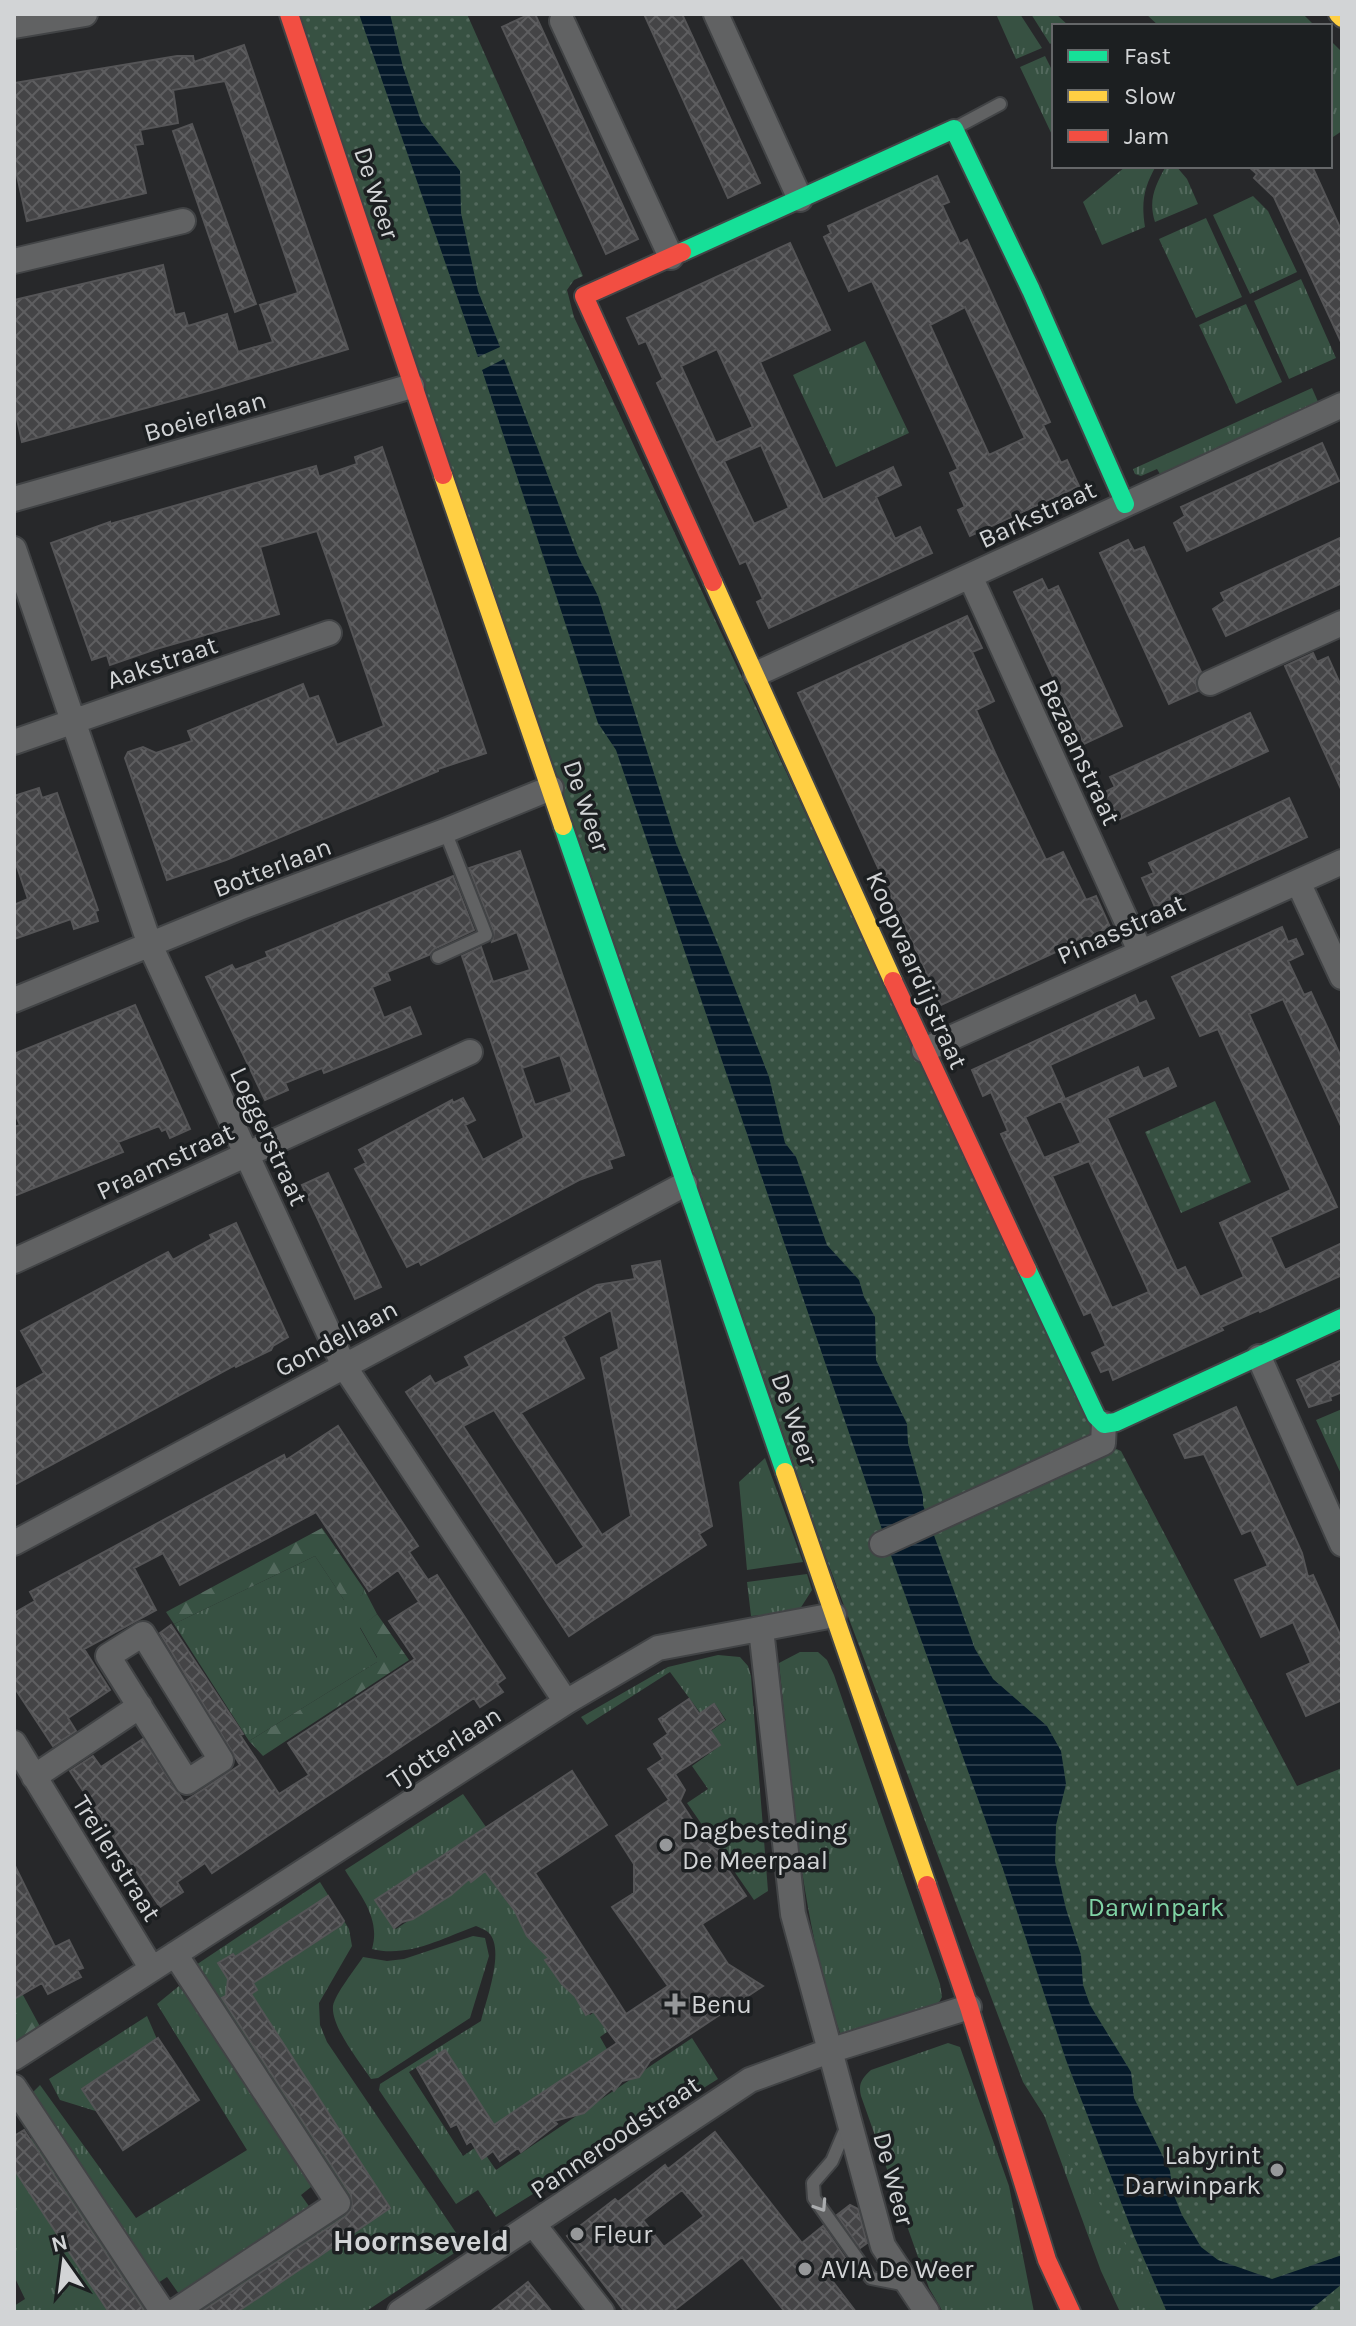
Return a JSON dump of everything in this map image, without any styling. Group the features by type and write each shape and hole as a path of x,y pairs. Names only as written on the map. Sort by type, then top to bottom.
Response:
{"street":[{"path":"14,26 85,14"},
{"name":"De Weer","path":"289,14 412,386 969,2007 1047,2260 1071,2312"},
{"path":"716,14 800,199"},
{"path":"562,21 671,257 954,129 1031,290 1125,504"},
{"path":"14,261 183,221"},
{"name":"Koopvaardijstraat","path":"671,257 584,296 924,1050 1096,1416 1104,1424"},
{"name":"Boeierlaan","path":"14,499 412,386"},
{"name":"Barkstraat","path":"756,674 1342,406"},
{"name":"Loggerstraat","path":"14,549 150,945 344,1366 566,1702"},
{"name":"Bezaanstraat","path":"970,576 1140,951"},
{"path":"1210,683 1342,623"},
{"name":"Aakstraat","path":"14,742 329,633"},
{"name":"Botterlaan","path":"14,1000 244,906 551,788"},
{"name":"Pinasstraat","path":"924,1050 1342,862"},
{"path":"1298,882 1342,977"},
{"name":"Praamstraat","path":"14,1261 470,1052"},
{"name":"Gondellaan","path":"14,1543 685,1184"},
{"path":"882,1544 1103,1443 1104,1424 1116,1422 1342,1318"},
{"path":"1259,1357 1342,1544"},
{"path":"761,1629 834,1615"},
{"name":"De Weer","path":"761,1629 793,1914 883,2246 927,2312"},
{"name":"Tjotterlaan","path":"14,2058 566,1702 658,1648 761,1629"},
{"path":"143,1634 221,1760 187,1782 140,1706 108,1656 143,1634"},
{"path":"34,1777 140,1706"},
{"name":"Treilerstraat","path":"14,1743 152,1969"},
{"path":"174,2312 338,2203 175,1954"},
{"path":"829,2051 969,2007"},
{"name":"Panneroodstraat","path":"400,2312 750,2080 829,2051"},
{"path":"14,2087 163,2312"},
{"path":"534,2225 595,2309"},
{"name":"De Weer","path":"1047,2260 1055,2312"}],"lane":[{"path":"954,129 1000,104"},
{"path":"438,957 486,935 445,831"},
{"path":"846,2113 842,2142 832,2161 813,2183 814,2198 871,2278 902,2284 913,2291"}],"green space":[{"name":"Darwinpark","path":"295,14 467,14 583,276 574,280 567,290 574,317 1098,1441 1121,1451 1297,1786 1342,1768 1342,2312 1168,2312 1023,2082 825,1555"},
{"path":"996,14 1020,14 1042,48 1016,59"},
{"path":"1031,14 1056,14 1067,24 1052,24 1050,44"},
{"path":"1146,14 1303,14 1313,24 1157,24"},
{"path":"1172,14 1218,14 1209,24 1183,24"},
{"path":"1332,42 1342,52 1342,131 1332,138"},
{"path":"1045,56 1052,70 1052,135 1020,67"},
{"path":"1124,168 1155,168 1144,195 1145,227 1102,245 1083,202"},
{"path":"1165,168 1178,168 1187,179 1198,204 1155,222 1152,207"},
{"path":"1253,196 1268,211 1297,272 1250,294 1213,215"},
{"path":"1206,218 1242,297 1196,318 1159,239"},
{"path":"1301,279 1336,358 1289,379 1254,301"},
{"path":"1246,304 1282,382 1236,404 1199,325"},
{"path":"865,341 909,433 836,467 793,375"},
{"path":"1312,388 1319,404 1161,476 1157,469 1141,476 1135,474 1133,469"},
{"path":"1215,1101 1251,1182 1181,1213 1145,1132"},
{"path":"1342,1409 1342,1476 1316,1420"},
{"path":"765,1458 803,1562 747,1570 739,1482"},
{"path":"322,1528 364,1589 362,1595 348,1603 315,1556 174,1624 166,1612"},
{"path":"315,1556 344,1600 362,1595 364,1589 377,1614 360,1628 377,1662 249,1741 174,1624"},
{"path":"807,1574 812,1590 798,1612 751,1616 747,1582"},
{"path":"377,1614 409,1660 263,1756 249,1741 377,1662 360,1627"},
{"path":"800,1652 818,1652 827,1660 834,1675 942,1997 936,2008 853,2033 840,2033 826,1988 799,1850 779,1663"},
{"path":"718,1655 740,1657 748,1666 751,1676 768,1891 754,1900 687,1803 708,1789 692,1766 721,1745 711,1731 726,1720 715,1704 701,1714 670,1672 587,1725 581,1717 668,1667"},
{"path":"463,1794 486,1827 377,1902 396,1929 491,1865 590,2015 596,2011 607,2032 600,2037 608,2051 489,2128 440,2053 409,2072 463,2156 479,2145 496,2170 692,2038 718,2079 496,2217 478,2190 456,2204 379,2090 380,2084 481,2021 495,1962 493,1940 488,1932 476,1926 412,1949 372,1949 374,1927 371,1917 345,1870"},
{"path":"320,1882 349,1929 352,1946 319,2003 320,2025 327,2042 465,2246 365,2312 186,2312 349,2203 187,1971"},
{"path":"473,1936 485,1938 489,1956 470,2018 378,2078 371,2079 341,2034 333,2006 363,1957 387,1961 404,1959"},
{"path":"14,1984 17,1984 43,2032 14,2051"},
{"path":"179,1986 316,2183 301,2195 311,2209 179,2294 167,2277 152,2287 68,2161 61,2134 31,2094 40,2085 136,2218 247,2150 157,2004"},
{"path":"147,2016 160,2046 102,2113 60,2100 49,2079"},
{"path":"948,2043 960,2047 1009,2186 1034,2312 943,2312 929,2288 861,2096 862,2082 871,2070"},
{"path":"1036,2093 1134,2236 1167,2312 1120,2312 1101,2271"},
{"path":"38,2134 157,2312 14,2312 14,2306 25,2299 14,2276 14,2150"}],"water":[{"path":"359,14 390,14 421,121 460,171 461,213 478,291 500,347 478,357"},
{"path":"504,359 578,556 598,596 676,843 769,1077 785,1143 796,1157 827,1245 859,1280 875,1317 876,1360 907,1424 908,1443 923,1505 975,1649 993,1679 1047,1726 1061,1751 1066,1784 1056,1825 1055,1861 1081,1955 1083,1985 1090,2005 1131,2072 1134,2098 1170,2171 1173,2193 1182,2215 1201,2247 1218,2260 1272,2279 1342,2255 1342,2284 1308,2312 1167,2312 1134,2236 1066,2060 1004,1872 888,1547 616,750 598,723 482,370"}],"building":[{"path":"535,14 638,239 606,254 502,27"},
{"path":"644,14 682,14 760,183 728,198"},
{"path":"244,45 348,349 22,442 14,406 14,300 163,265 175,315 184,313 188,326 227,314 238,352 273,342 260,305 298,293 225,81 173,90 178,123 140,130 143,144 135,145 146,193 27,221 14,162 14,83 177,56 193,56 194,62"},
{"path":"192,124 256,304 235,312 173,131"},
{"path":"1250,168 1313,168 1342,232 1342,344 1274,197 1254,178 1257,174"},
{"path":"937,176 949,202 942,205 960,244 967,240 1050,422 1043,425 1061,463 1067,460 1079,486 970,536 958,510 965,507 950,473 958,469 872,281 849,291 824,237 831,233 828,226","holes":["965,307 1025,438 989,455 930,325"]},
{"path":"790,243 830,330 760,362 787,422 823,500 893,467 901,485 876,497 895,539 920,527 932,553 769,628 757,602 763,599 746,561 740,564 657,383 663,379 646,341 639,344 627,318","holes":["717,349 753,427 716,443 681,366","761,445 789,508 754,524 724,461"]},
{"path":"1322,443 1339,481 1187,551 1174,523 1185,516 1181,507"},
{"path":"382,447 486,753 438,769 226,860 167,880 125,758 128,752 143,747 156,753 192,741 188,731 303,684 309,699 318,696 337,745 384,726 328,562 317,531 260,547 279,614 110,665 107,655 92,660 51,543 110,522 316,466 319,477 357,464 355,457"},
{"path":"1342,537 1342,583 1226,636 1213,609 1225,601 1221,593"},
{"path":"1128,540 1134,551 1144,547 1201,672 1195,681 1198,691 1169,704 1100,553"},
{"path":"1042,579 1048,591 1058,586 1122,726 1084,744 1014,592"},
{"path":"967,616 982,648 972,652 994,701 976,710 995,753 1046,860 1063,852 1086,900 1096,896 1110,927 941,1005 798,693"},
{"path":"1313,653 1317,662 1328,657 1342,688 1342,791 1285,666"},
{"path":"1250,713 1268,751 1116,821 1103,793 1115,787 1110,777"},
{"path":"39,788 42,798 57,793 98,910 95,911 98,921 74,929 71,919 14,939 14,905 28,899 14,858 14,796"},
{"path":"1289,798 1307,837 1155,907 1142,878 1154,873 1149,863"},
{"path":"520,851 624,1155 609,1160 612,1168 579,1180 421,1265 419,1261 407,1267 355,1169 366,1163 359,1150 452,1100 453,1103 463,1098 475,1120 465,1125 483,1160 524,1138 462,956 481,947 493,982 530,970 517,932 492,942 494,932 469,868","holes":["560,1055 572,1092 535,1105 522,1068"]},
{"path":"453,876 474,930 434,949 429,955 387,972 390,980 372,987 384,1018 410,1007 421,1034 324,1073 322,1068 285,1083 288,1090 265,1100 206,977 232,965 235,970 268,957 266,952"},
{"path":"1282,927 1288,942 1296,939 1303,954 1288,961 1304,995 1311,992 1342,1059 1342,1128 1283,999 1249,1014 1337,1207 1270,1237 1285,1270 1342,1243 1342,1275 1221,1327 1223,1330 1113,1380 1109,1369 1101,1372 1092,1353 1106,1346 1091,1312 1084,1315 1001,1134 1008,1131 991,1092 983,1096 972,1070 1135,995 1139,1004 1146,1001 1154,1018 1050,1065 1065,1099 1025,1117 1044,1158 1081,1143 1061,1101 1138,1067 1143,1079 1168,1068 1176,1086 1107,1118 1177,1271 1185,1267 1200,1297 1244,1277 1220,1223 1291,1190 1218,1029 1200,1036 1172,977","holes":["1089,1161 1149,1292 1112,1308 1052,1176"]},
{"path":"135,1005 190,1129 170,1138 166,1129 162,1131 159,1126 118,1142 123,1152 14,1196 14,1127 20,1125 14,1111 14,1054"},
{"path":"328,1173 381,1287 355,1299 302,1185"},
{"path":"236,1223 288,1337 271,1350 235,1365 14,1485 14,1390 44,1373 21,1331 168,1252 173,1260 212,1239 210,1235"},
{"path":"660,1261 712,1526 699,1534 706,1545 569,1636 406,1392 430,1376 435,1384 470,1366 465,1357 597,1285 635,1279 632,1266","holes":["611,1310 619,1349 601,1358 631,1516 602,1535 521,1413 584,1378 563,1337","494,1410 584,1547 556,1566 463,1426"]},
{"path":"1342,1360 1342,1392 1330,1397 1331,1400 1309,1407 1297,1380"},
{"path":"1236,1407 1302,1553 1308,1577 1313,1575 1342,1639 1342,1700 1306,1716 1287,1674 1311,1663 1293,1622 1261,1637 1235,1580 1268,1566 1251,1530 1242,1534 1204,1454 1185,1458 1174,1435"},
{"path":"338,1426 418,1546 409,1552 428,1580 437,1575 505,1678 497,1684 503,1692 480,1707 474,1698 212,1873 205,1863 177,1882 183,1892 160,1907 70,1771 93,1756 101,1767 143,1739 184,1802 240,1765 160,1633 171,1625 279,1794 309,1775 288,1743 415,1659 389,1621 419,1602 398,1570 369,1591 316,1512 180,1585 163,1553 134,1568 156,1610 84,1649 110,1690 68,1718 76,1731 53,1746 14,1687 14,1613 35,1601 30,1592 284,1455 286,1460"},
{"path":"689,1699 699,1714 714,1704 724,1720 710,1730 720,1745 675,1774 685,1790 680,1801 708,1844 725,1852 734,1864 727,1868 746,1896 702,1924 728,1964 763,1986 650,2061 639,2077 622,2081 614,2091 612,2088 584,2113 554,2121 557,2124 521,2152 518,2148 500,2161 493,2151 482,2159 471,2141 467,2144 457,2124 451,2127 417,2068 445,2050 494,2125 617,2043 593,2011 586,2015 575,1996 562,1984 545,1960 549,1958 527,1936 515,1911 485,1871 413,1919 394,1928 375,1900 572,1771 607,1825 535,1873 626,2014 668,1986 612,1907 634,1893 634,1864 616,1836 669,1800 648,1769 663,1759 654,1744 668,1734 659,1719"},
{"path":"14,1864 55,1947 69,1940 83,1968 77,1970 81,1977 48,1994 42,1983 14,1999"},
{"path":"328,1896 344,1921 341,1925 253,1983 257,1990 251,1994 390,2208 237,2312 201,2312 346,2216 352,2209 351,2195 222,1998 226,1996 228,1979 218,1963 233,1954 235,1957"},
{"path":"158,2038 199,2100 123,2150 82,2089"},
{"path":"24,2130 145,2312 109,2312 14,2169 14,2136"},
{"path":"715,2132 802,2243 823,2226 846,2259 827,2274 856,2312 785,2312 742,2257 672,2312 625,2312 567,2236 665,2165 668,2169","holes":["682,2190 704,2216 664,2247 643,2220"]},
{"path":"850,2205 858,2209 867,2243 860,2248 837,2215"},
{"path":"528,2282 552,2312 490,2312"}],"traffic: fast":[{"path":"682,252 954,129 1031,290 1125,504"},
{"path":"563,826 785,1472"},
{"path":"1027,1269 1096,1416 1104,1424 1116,1422 1342,1318"}],"traffic: slow":[{"path":"1338,14 1342,18"},
{"path":"443,475 563,826"},
{"path":"713,582 893,981"},
{"path":"785,1472 927,1885"}],"traffic: jam":[{"path":"289,14 443,475"},
{"path":"682,252 584,296 713,582"},
{"path":"893,981 1027,1269"},
{"path":"927,1885 969,2007 1047,2260 1071,2312"}],"place":[{"name":"Dagbesteding De Meerpaal","path":"666,1845"},
{"name":"Benu","path":"675,2004"},
{"name":"Labyrint Darwinpark","path":"1277,2170"},
{"name":"Fleur","path":"577,2234"},
{"name":"AVIA De Weer","path":"805,2269"}],"district":[{"name":"Hoornseveld","path":"421,2241"}]}
